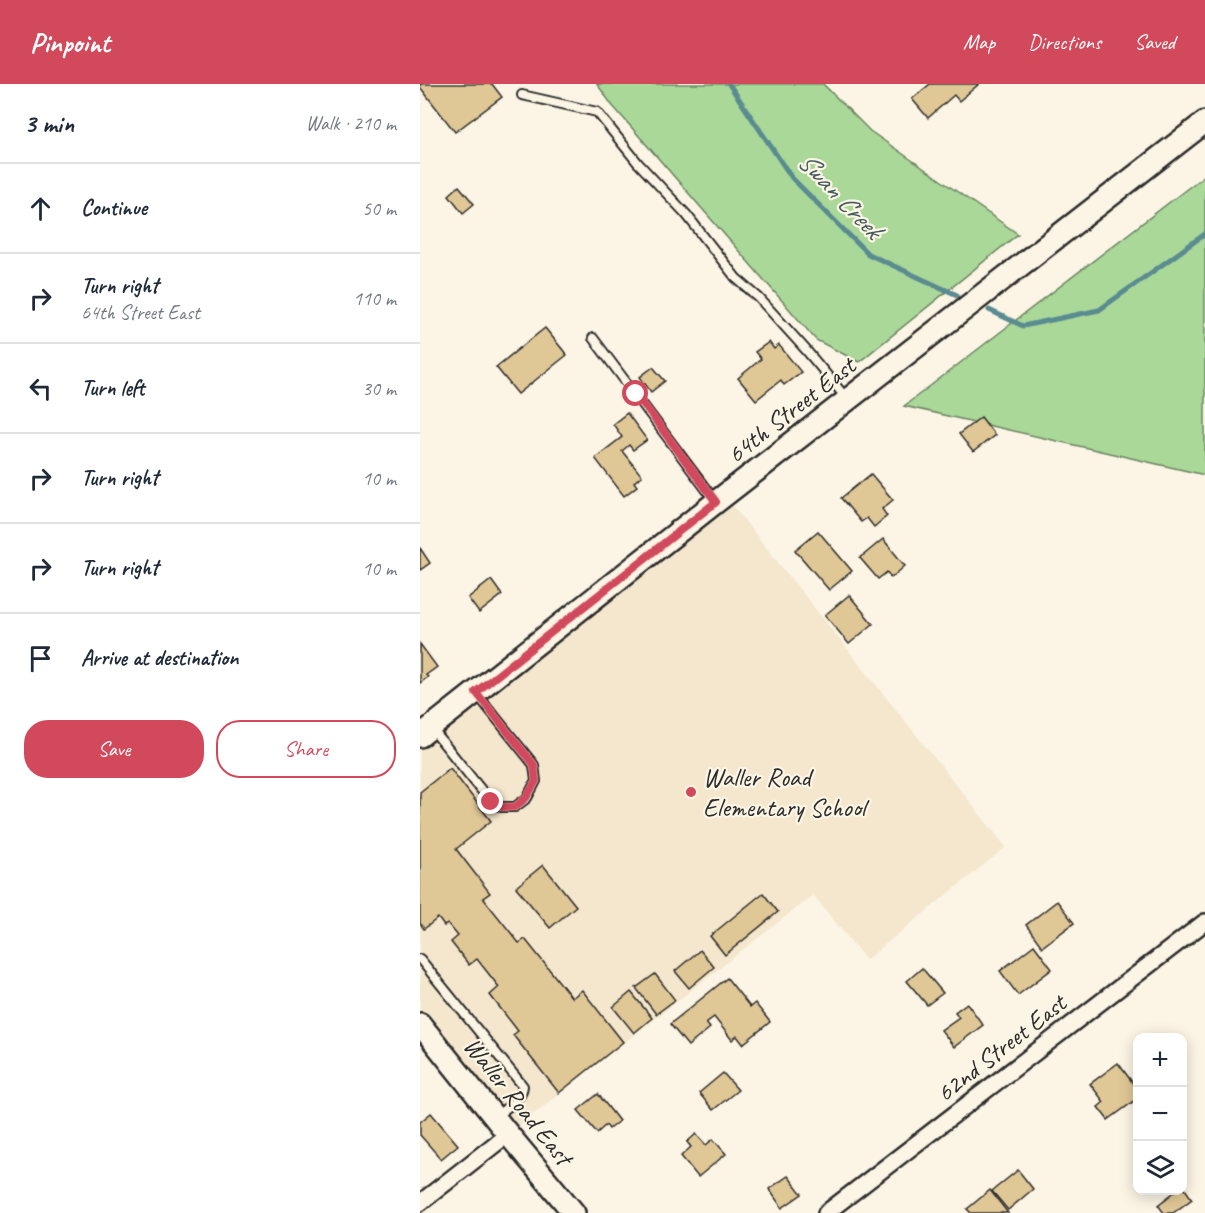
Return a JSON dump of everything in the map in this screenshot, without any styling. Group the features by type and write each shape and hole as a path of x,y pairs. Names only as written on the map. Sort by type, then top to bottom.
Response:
{"street":[{"name":"64th Street East","path":"426,732 716,502 1201,126"},
{"name":"62nd Street East","path":"826,1213 1205,922"},
{"name":"Waller Road East","path":"420,1024 574,1213"},
{"path":"420,1203 508,1134"}],"lane":[{"path":"522,95 597,112 638,163 686,214 736,278 767,306 848,400"},
{"path":"593,338 716,502"},
{"path":"426,732 491,802 501,807 515,807 526,798 536,781 534,765 476,692"},
{"path":"420,960 523,1086 523,1092 518,1098 495,1117"}],"shaded area":[{"name":"Waller Road Elementary School","path":"725,496 1006,847 866,960 813,895 508,1134 420,1024 420,736"}],"green space":[{"path":"597,84 823,84 870,131 1018,234 859,362 816,340 612,105"},
{"path":"1205,175 1205,475 904,406"}],"building":[{"path":"420,84 492,84 502,97 455,132"},
{"path":"930,84 979,84 959,101 954,95 928,118 912,99"},
{"path":"459,186 474,204 463,213 449,195"},
{"path":"545,328 567,355 518,394 496,367"},
{"path":"769,342 774,349 779,345 801,372 784,385 781,380 756,400 738,378 761,359 755,352"},
{"path":"653,367 665,381 651,392 640,377"},
{"path":"627,413 647,440 633,450 629,445 622,451 642,476 634,482 637,486 624,496 595,458 622,437 613,424"},
{"path":"981,417 995,435 973,452 959,434"},
{"path":"871,474 893,500 882,509 887,516 874,527 867,518 861,522 841,498"},
{"path":"818,531 852,571 829,590 795,550"},
{"path":"883,539 905,566 891,578 887,572 878,579 860,558"},
{"path":"420,548 430,563 420,570"},
{"path":"491,580 502,595 479,613 468,598"},
{"path":"849,595 873,624 849,644 825,615"},
{"path":"420,644 437,667 420,683"},
{"path":"450,768 491,821 456,849 490,893 483,898 519,943 525,939 572,998 582,990 623,1042 559,1093 513,1035 518,1031 490,995 499,987 477,959 469,965 451,942 458,936 448,924 444,926 438,918 424,929 420,923 420,792"},
{"path":"543,865 576,906 550,928 516,887"},
{"path":"763,893 778,912 725,955 710,936"},
{"path":"1057,901 1074,923 1042,947 1026,925"},
{"path":"1034,945 1052,969 1018,995 1000,971"},
{"path":"700,950 714,967 689,988 675,971"},
{"path":"922,968 943,993 927,1005 907,981"},
{"path":"655,974 675,1000 656,1014 636,988"},
{"path":"727,978 750,1007 755,1003 770,1022 743,1044 737,1036 732,1040 714,1017 706,1023 710,1028 688,1046 670,1024"},
{"path":"631,992 652,1018 634,1033 613,1007"},
{"path":"967,1003 983,1025 954,1047 941,1030 959,1017 955,1012"},
{"path":"1118,1063 1133,1083 1133,1102 1108,1120 1098,1107 1104,1102 1090,1084"},
{"path":"723,1073 738,1090 713,1110 699,1093"},
{"path":"598,1094 619,1121 609,1129 606,1125 597,1133 578,1110"},
{"path":"431,1113 458,1145 441,1159 420,1135 420,1122"},
{"path":"696,1134 706,1145 713,1139 726,1154 698,1177 681,1156 691,1147 687,1142"},
{"path":"1018,1170 1033,1189 1008,1210 992,1191"},
{"path":"788,1176 802,1194 782,1208 769,1189"},
{"path":"990,1190 1008,1213 971,1213 967,1209"},
{"path":"1187,1192 1192,1199 1173,1213 1164,1213 1158,1205 1171,1195 1187,1195"}],"waterway":[{"name":"Swan Creek","path":"729,84 792,178 868,254 957,295"},
{"name":"Swan Creek","path":"989,310 1023,326 1099,310 1205,234"}],"place":[{"name":"Waller Road Elementary School","path":"691,792"}],"route":[{"path":"491,802 501,807 515,807 526,798 536,781 534,765 476,692 716,502 636,394"}]}
